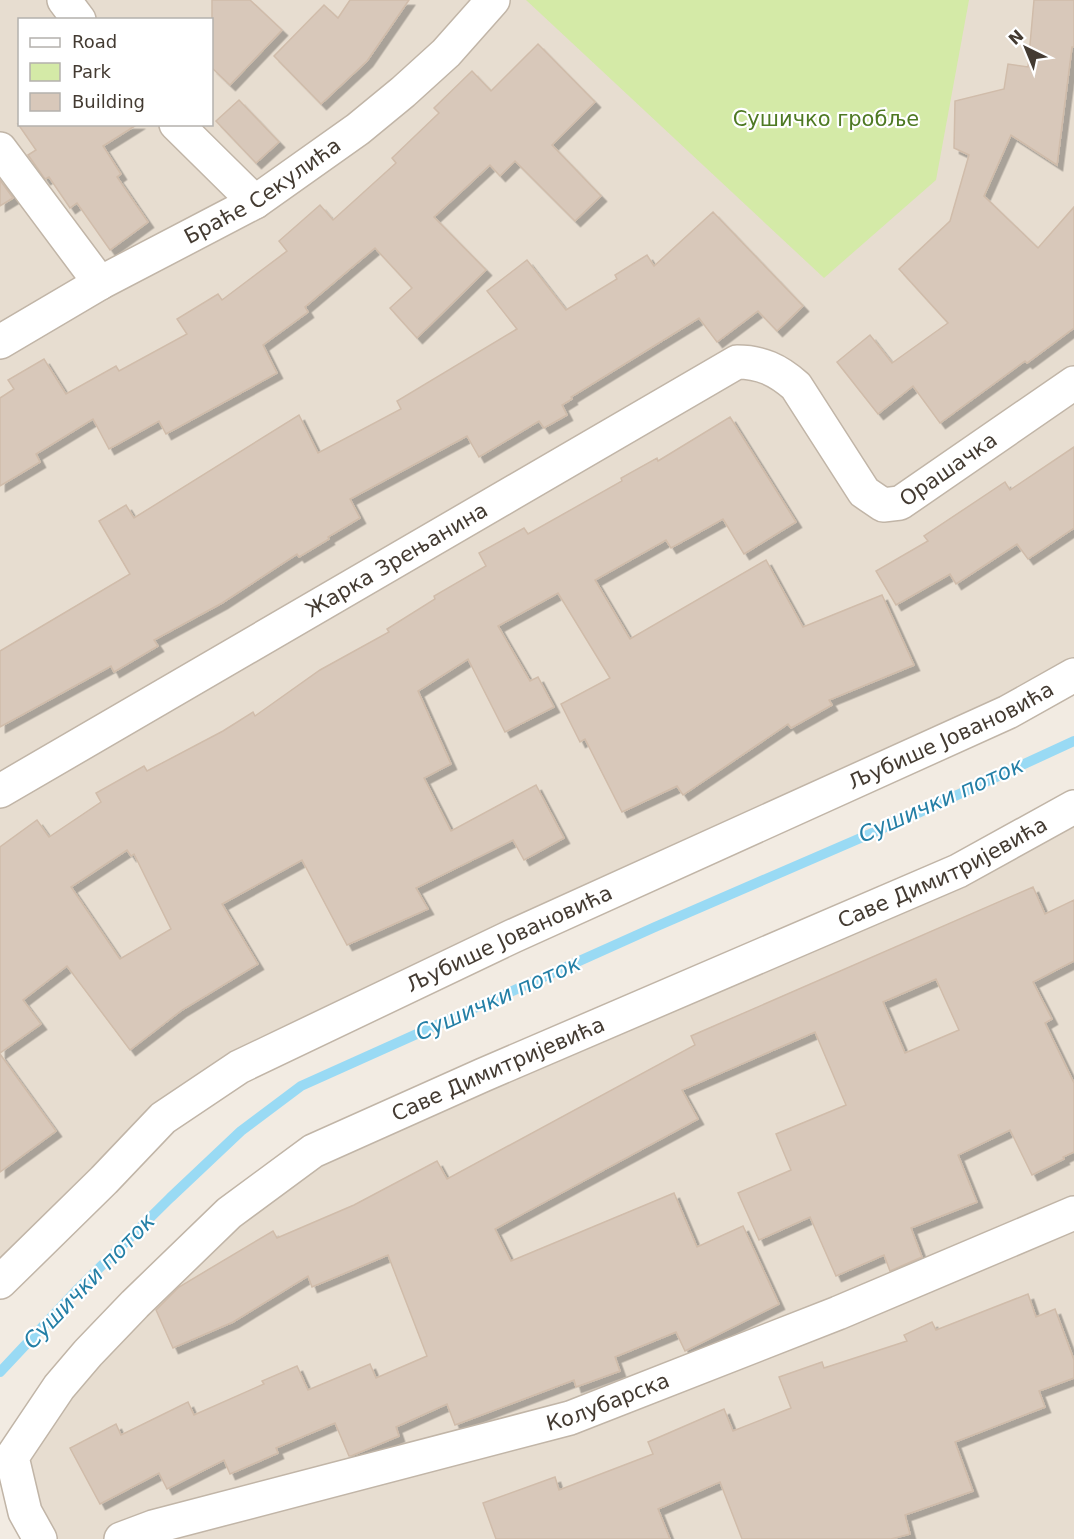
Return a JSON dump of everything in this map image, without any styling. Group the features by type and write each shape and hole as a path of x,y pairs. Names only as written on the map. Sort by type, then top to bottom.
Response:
{"street":[{"path":"64,0 78,18"},
{"name":"Браће Секулића","path":"0,342 100,283 255,202 358,129 404,92 446,53 493,0"},
{"path":"178,126 255,202"},
{"path":"0,149 100,283"},
{"name":"Жарка Зрењанина","path":"0,791 737,362 754,362 770,367 796,386"},
{"name":"Орашачка","path":"796,386 864,492 883,505 892,505 900,503 1074,382"},
{"name":"Љубише Јовановића","path":"0,1282 104,1180 163,1118 239,1067 513,936 1008,712 1074,675"},
{"name":"Саве Димитријевића","path":"0,1491 3,1476 12,1457 59,1387 88,1353 135,1304 230,1213 313,1151 483,1075 958,871 1074,807"},
{"name":"Колубарска","path":"121,1539 165,1524 570,1418 838,1313 1074,1213"},
{"path":"12,1457 25,1512 40,1539"}],"shaded area":[{"path":"0,0 1074,0 1074,675 239,1067 0,1282"},
{"path":"1074,807 1074,1539 46,1539 12,1457 59,1387 313,1151"}],"green space":[{"name":"Сушичко гробље","path":"526,0 969,0 936,180 824,278"}],"building":[{"path":"212,0 250,0 282,30 230,85 213,69"},
{"path":"350,0 409,0 367,61 321,104 274,56 324,5 338,18"},
{"path":"1034,0 1074,0 1074,47 1072,47 1057,165 1011,135 984,196 1038,248 1074,207 1074,328 940,423 913,386 878,414 837,362 870,335 892,363 948,323 899,269 950,221 969,155 954,148 955,101 1004,89 1008,64 1028,67"},
{"path":"538,44 595,102 552,145 601,196 575,221 515,161 500,176 490,165 434,217 486,270 417,338 390,308 412,288 375,248 305,307 308,312 263,345 277,373 166,434 159,421 109,449 93,419 36,454 40,462 0,486 0,398 14,389 8,380 44,359 66,394 116,366 119,371 187,334 177,319 218,294 222,300 287,251 279,241 320,205 333,220 396,163 392,158 439,113 434,108 472,71 491,91"},
{"path":"239,100 279,142 256,163 216,121"},
{"path":"19,126 135,126 103,146 121,174 117,177 148,222 110,250 77,203 70,208 49,177 45,179 28,155 36,150"},
{"path":"0,180 13,198 0,206"},
{"path":"713,212 803,306 777,331 758,311 717,342 699,318 571,397 572,399 562,405 567,415 544,428 539,421 479,457 467,436 350,499 360,518 299,557 297,554 222,603 154,640 158,646 114,672 111,666 0,727 0,651 130,574 99,521 126,505 134,518 299,415 318,453 401,409 397,401 517,329 487,291 527,260 566,310 617,279 615,275 647,255 654,266"},
{"path":"730,417 796,522 744,554 723,519 671,548 666,540 595,580 630,639 766,560 803,627 882,595 914,665 829,700 832,705 791,728 788,724 683,795 677,786 622,812 585,739 580,742 561,704 610,678 558,593 498,626 530,681 538,677 554,707 505,732 468,659 418,691 451,764 424,778 451,831 536,785 564,838 524,860 513,840 416,888 428,909 347,945 302,860 222,904 258,964 182,1010 130,1050 67,966 23,1000 41,1024 0,1053 0,847 37,820 49,837 101,802 96,793 144,766 147,771 223,731 253,712 255,716 320,670 389,632 387,629 435,599 434,596 486,566 479,553 524,528 528,534 622,481 621,478 657,458 658,461","holes":["127,850 131,856 134,854 171,929 120,959 71,887"]},
{"path":"1074,447 1074,528 1028,559 1017,544 956,584 950,574 896,605 876,571 928,541 924,536 1005,482 1010,490"},
{"path":"1033,887 1045,914 1074,900 1074,961 1033,982 1052,1019 1045,1023 1074,1083 1074,1152 1032,1175 1010,1130 958,1155 977,1202 911,1228 922,1257 890,1271 884,1255 836,1276 810,1217 759,1240 738,1193 791,1170 776,1134 846,1105 815,1032 682,1090 698,1119 495,1229 511,1261 674,1193 697,1247 743,1226 779,1304 685,1351 676,1332 615,1357 620,1371 576,1387 574,1380 455,1425 447,1404 396,1427 399,1436 351,1456 335,1423 276,1448 278,1453 230,1474 224,1460 167,1489 159,1473 100,1504 70,1448 116,1424 121,1435 188,1402 194,1415 264,1384 262,1381 297,1366 308,1390 370,1364 376,1378 427,1356 388,1255 312,1287 308,1276 233,1322 173,1348 156,1310 179,1287 273,1231 277,1238 354,1205 437,1161 447,1179 695,1045 691,1036","holes":["936,979 959,1030 905,1053 883,1002"]},
{"path":"0,1054 56,1131 0,1172"},
{"path":"1028,1294 1036,1317 1055,1309 1074,1360 1074,1378 1039,1391 1045,1407 955,1442 973,1491 905,1515 910,1534 891,1539 742,1539 720,1482 658,1509 670,1539 496,1539 483,1503 555,1477 559,1490 653,1454 648,1442 724,1409 733,1431 791,1408 779,1377 822,1362 824,1368 907,1341 904,1335 932,1322 936,1330"}],"waterway":[{"name":"Сушички поток","path":"0,1372 77,1290 170,1198 241,1131 301,1086 655,927 916,814 1074,741"}]}
